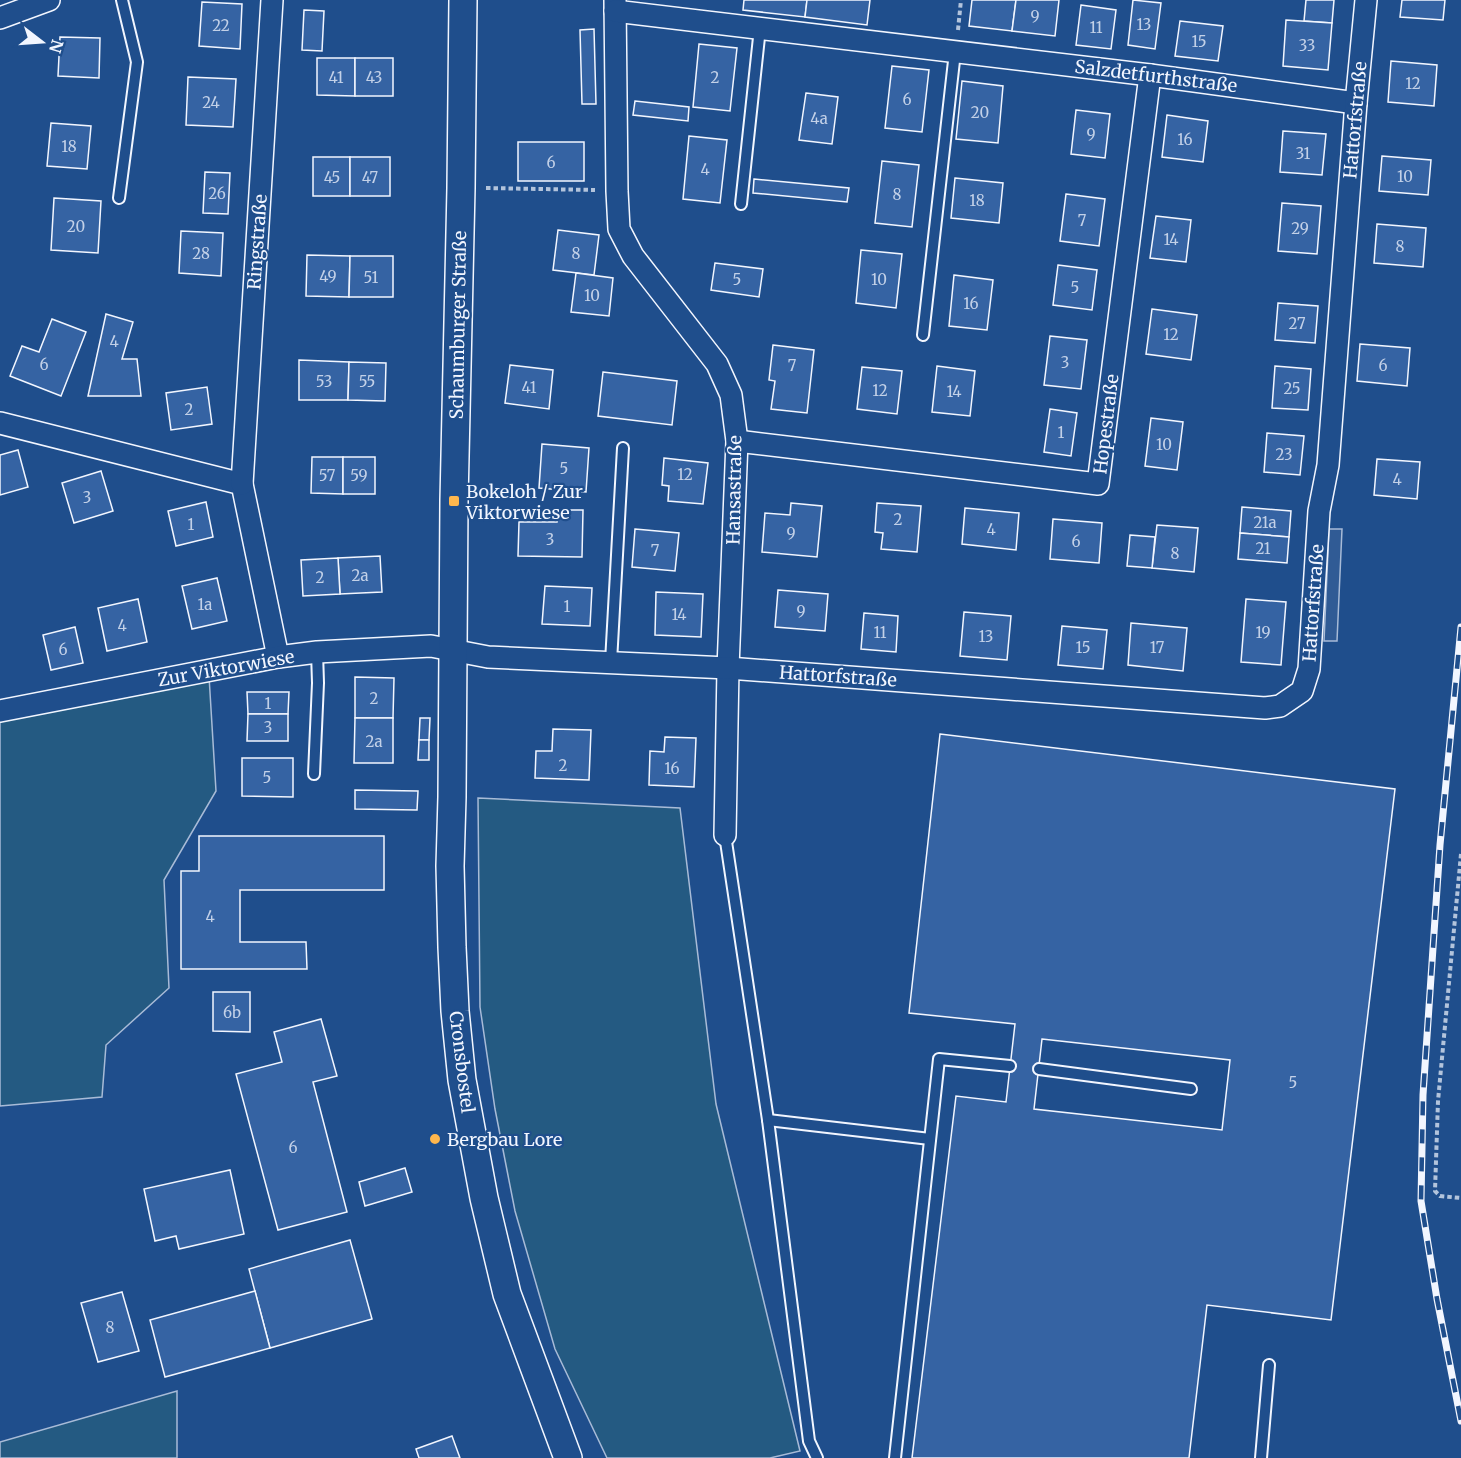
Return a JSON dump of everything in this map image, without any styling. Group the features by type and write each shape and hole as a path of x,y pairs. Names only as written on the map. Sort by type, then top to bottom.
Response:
{"street":[{"path":"0,18 49,0"},
{"name":"Ringstraße","path":"272,0 242,484 278,657"},
{"name":"Schaumburger Straße","path":"453,651 463,0"},
{"name":"Hattorfstraße","path":"453,651 488,657 728,668 1265,708 1280,705 1302,691 1309,669 1318,511 1328,465 1366,0"},
{"name":"Salzdetfurthstraße","path":"615,5 760,28 1150,75 1356,103"},
{"name":"Hansastraße","path":"615,5 619,229 633,256 717,364 731,395 737,441 728,668 725,835"},
{"name":"Hopestraße","path":"737,441 1098,484 1150,75"},
{"path":"0,423 242,484"},
{"name":"Zur Viktorwiese","path":"0,711 278,657 317,652 430,646 453,651"},
{"name":"Cronsbostel","path":"453,651 451,936 462,1080 484,1198 507,1294 568,1458"}],"lane":[{"path":"119,198 137,62 122,0"},
{"path":"741,204 760,28"},
{"path":"923,335 955,51"},
{"path":"611,662 623,448"},
{"path":"314,774 317,652"},
{"path":"725,835 768,1120 809,1442 817,1458"},
{"path":"895,1458 939,1059 1010,1066"},
{"path":"1039,1069 1191,1089"},
{"path":"768,1120 930,1138"},
{"path":"1261,1458 1269,1365"}],"path":[{"path":"955,51 962,0"},
{"path":"461,188 617,191"},
{"path":"1461,854 1438,1101 1435,1191 1440,1196 1461,1198"}],"shaded area":[{"path":"1329,529 1342,529 1337,641 1324,641"},
{"path":"209,676 216,791 164,880 169,988 106,1045 102,1097 0,1106 0,716"},
{"path":"478,798 680,808 716,1104 800,1451 770,1458 607,1458 555,1349 515,1211 495,1109 480,1007"},
{"path":"177,1391 177,1458 0,1458 0,1442"}],"building":[{"path":"744,0 807,0 805,17 743,10"},
{"path":"807,0 870,0 867,25 805,17"},
{"path":"972,0 1016,0 1012,31 969,26"},
{"path":"1016,0 1059,0 1055,36 1012,31"},
{"path":"1133,0 1161,3 1155,49 1128,45"},
{"path":"1306,0 1334,0 1332,23 1304,21"},
{"path":"1402,0 1445,0 1443,20 1400,17"},
{"path":"202,2 242,4 240,49 199,46"},
{"path":"1081,5 1116,10 1111,49 1076,45"},
{"path":"304,10 324,11 322,51 302,50"},
{"path":"1286,20 1332,23 1328,70 1283,66"},
{"path":"1180,21 1223,26 1218,61 1175,56"},
{"path":"594,29 596,104 582,104 580,30"},
{"path":"60,37 100,38 99,78 58,76"},
{"path":"699,44 737,48 730,111 693,107"},
{"path":"317,58 355,58 355,96 317,95"},
{"path":"355,58 393,58 393,96 355,96"},
{"path":"1391,61 1437,65 1434,106 1388,102"},
{"path":"892,66 929,70 922,132 885,128"},
{"path":"188,77 236,79 233,127 186,125"},
{"path":"962,81 1003,86 998,143 956,139"},
{"path":"806,93 838,97 832,144 799,140"},
{"path":"635,101 689,107 688,121 633,115"},
{"path":"1076,110 1110,114 1105,158 1071,154"},
{"path":"1167,115 1208,121 1203,162 1162,157"},
{"path":"51,123 91,126 87,169 47,166"},
{"path":"1283,131 1326,134 1322,175 1280,172"},
{"path":"689,136 727,140 720,203 683,199"},
{"path":"518,142 584,142 584,181 518,181"},
{"path":"1382,156 1431,160 1428,195 1379,191"},
{"path":"313,157 350,157 350,196 313,196"},
{"path":"350,157 390,157 390,196 350,196"},
{"path":"882,161 919,165 912,227 875,223"},
{"path":"205,172 230,173 228,214 203,213"},
{"path":"955,178 1003,183 999,223 951,218"},
{"path":"754,179 849,188 847,202 753,193"},
{"path":"1066,194 1105,199 1099,246 1060,241"},
{"path":"54,198 101,201 98,253 51,250"},
{"path":"1282,203 1321,206 1317,254 1278,251"},
{"path":"1156,216 1191,220 1186,262 1150,258"},
{"path":"1377,224 1426,228 1423,267 1374,263"},
{"path":"558,230 599,235 594,275 553,270"},
{"path":"181,231 223,233 221,276 179,273"},
{"path":"861,250 902,254 896,308 856,303"},
{"path":"307,255 350,256 349,297 306,296"},
{"path":"350,256 393,256 393,297 349,297"},
{"path":"715,263 763,269 759,297 711,290"},
{"path":"1058,265 1097,270 1092,310 1053,305"},
{"path":"576,273 613,278 609,316 571,312"},
{"path":"954,275 993,280 987,330 949,326"},
{"path":"1278,303 1318,306 1315,343 1275,340"},
{"path":"1152,309 1197,315 1191,360 1146,354"},
{"path":"106,314 133,322 122,359 137,359 141,396 88,396"},
{"path":"52,319 86,332 61,396 10,376 22,346 39,352"},
{"path":"1050,336 1087,340 1081,389 1044,385"},
{"path":"1360,344 1410,348 1407,386 1357,381"},
{"path":"773,345 814,350 807,413 771,409 775,381 769,380"},
{"path":"299,360 349,362 348,400 299,400"},
{"path":"349,362 386,363 385,401 348,400"},
{"path":"510,365 553,370 549,409 505,403"},
{"path":"937,366 975,371 970,416 932,412"},
{"path":"1275,366 1311,369 1308,410 1272,408"},
{"path":"862,367 902,371 897,414 857,409"},
{"path":"603,372 677,381 672,425 598,416"},
{"path":"207,387 212,424 171,430 166,393"},
{"path":"1050,409 1077,413 1071,456 1044,452"},
{"path":"1151,418 1183,422 1177,470 1145,466"},
{"path":"1267,433 1304,436 1300,475 1264,472"},
{"path":"542,444 589,448 586,492 539,488"},
{"path":"18,450 28,487 0,495 0,455"},
{"path":"312,457 343,457 343,494 311,493"},
{"path":"343,457 375,457 375,494 343,494"},
{"path":"664,458 708,463 703,504 668,501 669,486 662,485"},
{"path":"1377,459 1420,462 1417,499 1374,495"},
{"path":"101,471 113,511 74,523 62,483"},
{"path":"206,502 213,537 176,546 168,511"},
{"path":"791,503 822,506 817,557 762,552 765,513 790,515"},
{"path":"877,503 921,506 917,552 881,549 883,533 875,532"},
{"path":"1242,507 1291,511 1289,537 1240,533"},
{"path":"965,508 1019,513 1016,550 962,544"},
{"path":"558,510 583,510 582,557 518,556 519,522 557,522"},
{"path":"1053,519 1102,523 1099,563 1050,559"},
{"path":"1157,525 1198,528 1194,572 1152,568"},
{"path":"635,529 679,533 675,571 632,567"},
{"path":"1240,533 1289,537 1287,563 1238,559"},
{"path":"1130,535 1155,537 1152,568 1127,566"},
{"path":"380,556 382,592 340,594 338,558"},
{"path":"338,558 340,594 303,596 301,560"},
{"path":"217,578 227,621 192,629 182,586"},
{"path":"545,586 592,588 590,626 542,624"},
{"path":"778,590 828,594 825,631 775,627"},
{"path":"656,592 703,594 701,637 655,635"},
{"path":"138,599 147,642 107,651 98,608"},
{"path":"1246,599 1286,602 1281,665 1241,662"},
{"path":"964,612 1011,616 1007,660 960,656"},
{"path":"864,613 898,616 896,652 861,649"},
{"path":"1131,623 1187,628 1183,671 1128,665"},
{"path":"1062,626 1107,630 1103,669 1058,665"},
{"path":"75,627 83,663 51,670 43,635"},
{"path":"355,677 394,678 393,718 355,718"},
{"path":"247,692 289,692 288,714 248,714"},
{"path":"248,714 288,714 288,741 247,741"},
{"path":"355,718 393,718 393,763 354,763"},
{"path":"420,718 430,718 429,740 419,740"},
{"path":"553,729 591,730 589,780 535,778 536,751 552,751"},
{"path":"940,734 1395,789 1331,1320 1207,1305 1189,1458 912,1458 956,1096 1006,1102 1015,1024 909,1013","holes":["1042,1039 1230,1060 1222,1130 1034,1109"]},
{"path":"665,737 696,738 694,787 649,785 650,751 664,752"},
{"path":"419,740 429,740 429,760 418,760"},
{"path":"242,758 293,758 293,797 242,796"},
{"path":"355,790 418,791 417,810 355,809"},
{"path":"199,836 384,836 384,890 240,890 240,942 306,942 307,969 181,969 181,871 199,871"},
{"path":"213,992 250,992 250,1032 213,1031"},
{"path":"321,1019 337,1076 313,1082 347,1212 278,1230 236,1074 282,1062 274,1032"},
{"path":"405,1168 412,1192 365,1206 359,1182"},
{"path":"230,1170 244,1234 179,1249 176,1236 155,1241 144,1189"},
{"path":"350,1240 372,1319 270,1348 249,1269"},
{"path":"255,1291 270,1348 165,1377 150,1320"},
{"path":"122,1292 139,1351 98,1362 81,1303"},
{"path":"452,1436 460,1458 419,1458 416,1449"}],"railway":[{"path":"1461,627 1440,845 1423,1095 1421,1201 1461,1421"}],"place":[{"name":"Bokeloh / Zur Viktorwiese","path":"454,501"},
{"name":"Bergbau Lore","path":"435,1139"}]}
